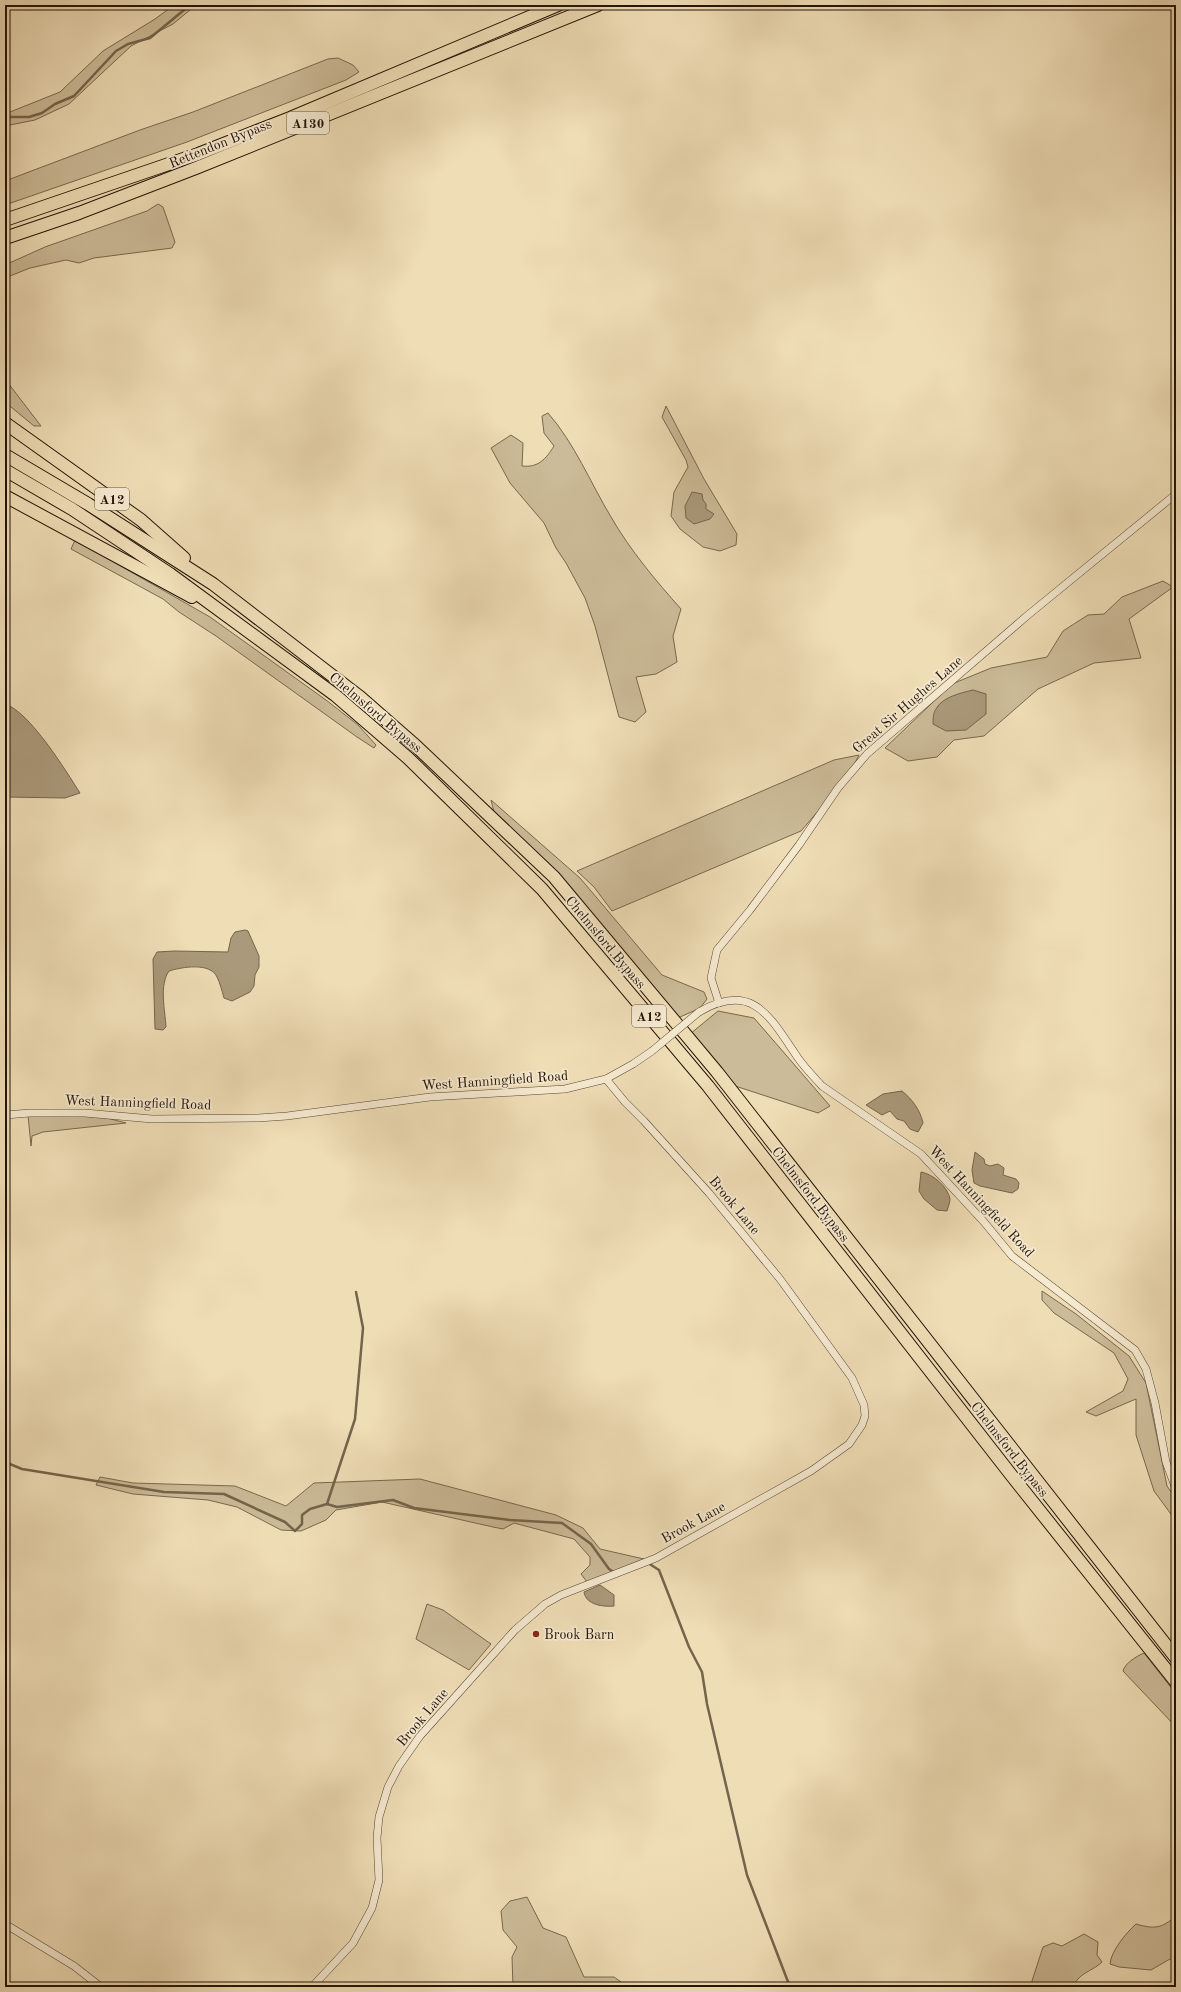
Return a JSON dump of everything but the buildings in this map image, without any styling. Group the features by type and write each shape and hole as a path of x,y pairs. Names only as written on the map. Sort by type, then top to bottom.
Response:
{"highway":[{"name":"Rettendon Bypass","path":"5,220 205,151 290,118 558,5"},
{"name":"Rettendon Bypass","path":"9,238 196,168 598,5"},
{"name":"A12","path":"5,423 142,520 213,584"},
{"name":"Chelmsford Bypass","path":"5,455 88,504 213,584 360,697 416,746 554,878 717,1072 1176,1658"},
{"name":"Chelmsford Bypass","path":"5,470 72,509 170,574 224,612 335,695 408,758 542,889 708,1086 1002,1464 1176,1682"},
{"name":"A12","path":"5,496 173,587 224,612"}],"street":[{"name":"Great Sir Hughes Lane","path":"719,1003 711,978 717,950 750,910 838,788 867,754 1028,615 1176,494"},
{"name":"West Hanningfield Road","path":"5,1115 85,1112 152,1119 286,1116 430,1097 565,1089 606,1079 633,1064 652,1051 700,1012 719,1003 729,1000 753,1004 764,1011 776,1024 811,1075 822,1086 921,1154 951,1185 1012,1256 1135,1350 1146,1369 1155,1403 1166,1462 1176,1489"},
{"name":"Brook Lane","path":"312,1987 353,1943 372,1908 379,1880 377,1838 380,1817 388,1787 399,1766 420,1736 515,1630 545,1604 561,1595 656,1558 811,1471 849,1444 862,1425 865,1416 864,1405 852,1378 780,1279 709,1193 625,1102 606,1079"},
{"path":"5,1924 68,1962 101,1987"}],"shaded area":[{"path":"174,5 196,5 173,24 131,46 69,104 35,120 5,126 5,114 60,92 103,51 155,19"},
{"path":"338,58 353,65 359,72 346,80 187,142 5,205 5,181 140,130 193,112 328,59"},
{"path":"158,204 163,207 175,242 172,248 94,258 79,263 66,260 30,268 5,278 5,265 45,247 147,211"},
{"path":"5,379 41,426 34,426 5,402"},
{"path":"666,406 704,479 737,534 736,545 720,551 703,547 680,529 671,516 674,492 688,467 686,460 662,417"},
{"path":"548,413 558,425 574,450 603,504 626,541 681,609 673,636 677,662 656,674 636,677 646,712 635,722 619,717 595,626 585,598 556,548 544,523 510,483 491,448 511,435 523,443 522,466 533,466 541,462 545,459 554,446 544,433 542,416"},
{"path":"692,492 702,494 703,500 706,504 706,509 714,514 710,519 694,524 686,518 685,506"},
{"path":"75,540 210,617 326,700 358,725 376,745 374,748 216,636 179,612 163,599 71,549"},
{"path":"1163,581 1173,587 1129,619 1141,658 1094,663 1038,689 984,736 954,740 937,757 908,761 885,748 952,684 991,668 1047,657 1063,631 1088,615 1104,614 1122,597"},
{"path":"973,690 986,694 986,714 966,730 946,731 933,724 933,716 935,711 943,701 952,696"},
{"path":"5,704 15,709 25,718 47,743 80,793 65,798 5,797"},
{"path":"859,755 849,775 801,831 612,911 594,887 577,871 834,760"},
{"path":"491,800 580,878 662,975 704,992 707,999 700,1008 678,1018 494,812"},
{"path":"245,930 248,931 259,956 259,967 255,975 254,986 250,992 232,1001 224,998 217,977 208,969 202,967 188,967 169,971 163,990 166,1027 163,1030 155,1029 153,959 157,952 228,952 231,938 235,932"},
{"path":"718,1011 754,1018 830,1106 818,1113 732,1085 690,1034"},
{"path":"902,1091 910,1098 920,1114 923,1123 918,1132 910,1129 904,1121 897,1119 890,1111 882,1115 866,1105 883,1094"},
{"path":"52,1112 107,1118 126,1123 43,1132 32,1136 31,1146 28,1115"},
{"path":"975,1152 984,1159 985,1164 990,1166 998,1164 1004,1168 1003,1175 1016,1179 1019,1183 1018,1189 1012,1193 980,1186 974,1183 972,1170"},
{"path":"921,1172 935,1178 949,1194 950,1199 947,1211 937,1210 924,1199 919,1191"},
{"path":"1042,1291 1076,1314 1129,1356 1146,1383 1167,1486 1176,1499 1176,1521 1154,1491 1136,1435 1136,1399 1096,1416 1086,1412 1123,1391 1128,1379 1114,1353 1054,1313 1042,1300"},
{"path":"100,1477 133,1483 235,1486 286,1506 314,1483 420,1479 556,1515 583,1528 600,1549 644,1559 587,1582 581,1574 590,1565 590,1557 574,1539 514,1523 503,1529 382,1502 336,1510 326,1520 301,1531 281,1530 237,1507 208,1500 133,1494 96,1485"},
{"path":"600,1585 614,1595 614,1606 596,1604 588,1600 585,1596 584,1592"},
{"path":"427,1604 443,1610 491,1644 469,1670 416,1639"},
{"path":"1144,1653 1176,1694 1176,1727 1123,1671 1129,1663"},
{"path":"527,1897 543,1928 566,1937 584,1977 614,1977 621,1982 603,1987 513,1987 512,1957 517,1947 503,1930 501,1911 510,1901"},
{"path":"1176,1916 1176,1961 1170,1959 1151,1970 1119,1967 1110,1964 1116,1948 1136,1924 1148,1927 1157,1927"},
{"path":"1084,1934 1098,1942 1097,1955 1102,1962 1081,1976 1075,1983 1074,1987 1033,1987 1032,1981 1043,1947 1053,1943 1062,1946"}],"waterway":[{"path":"5,117 29,117 42,113 55,104 74,96 116,51 128,44 150,38 190,5"},
{"path":"327,1504 355,1419 363,1328 356,1292"},
{"path":"5,1462 22,1469 164,1492 224,1494 285,1522 295,1531 302,1524 302,1515 310,1509 327,1504 337,1507 393,1500 414,1508 510,1520 562,1523 591,1544 609,1569 615,1573"},
{"path":"648,1563 659,1570 689,1647 702,1672 707,1704 747,1875 790,1987"}],"place":[{"name":"Brook Barn","path":"536,1634"}]}
